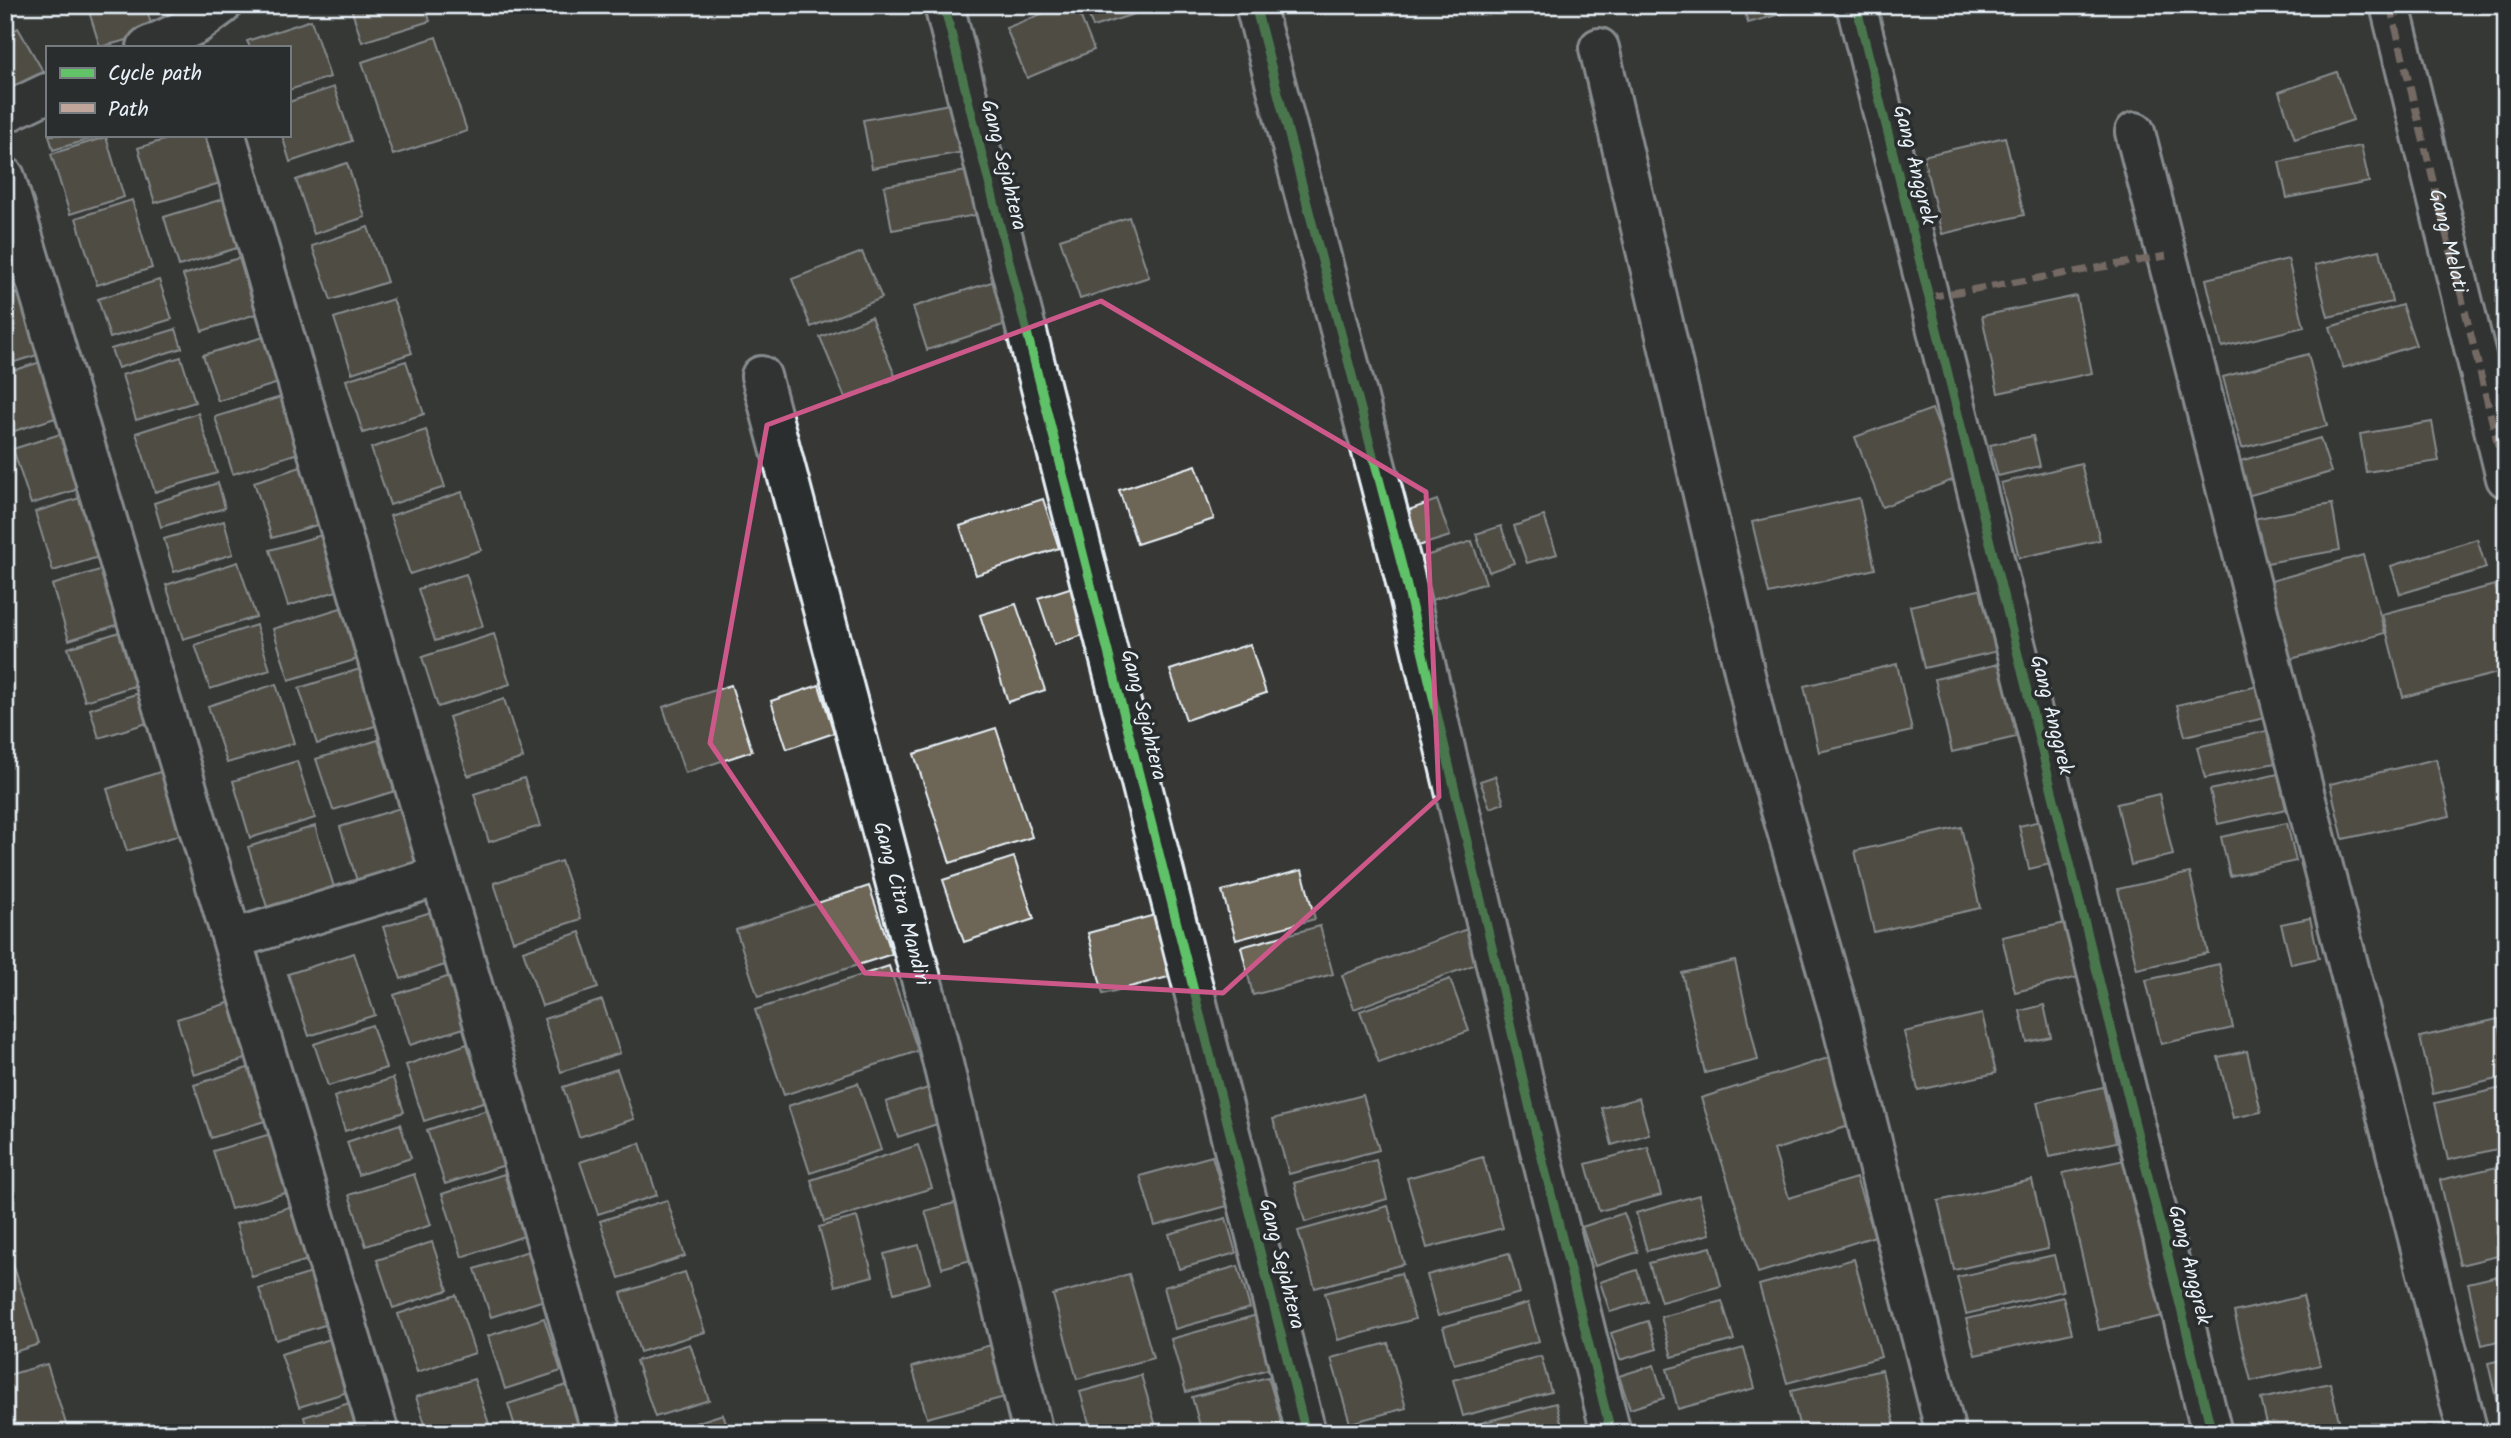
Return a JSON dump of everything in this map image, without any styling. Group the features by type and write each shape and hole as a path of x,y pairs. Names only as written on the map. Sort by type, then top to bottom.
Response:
{"street":[{"name":"Gang Sejahtera","path":"944,5 1306,1433"},
{"path":"1255,5 1404,574 1535,1130 1611,1433"},
{"name":"Gang Anggrek","path":"1856,5 2212,1433"},
{"name":"Gang Melati","path":"2390,5 2506,478"},
{"path":"150,46 206,26"},
{"path":"1599,48 1757,726 1840,1016 1946,1433"},
{"path":"5,113 46,93"},
{"path":"2135,132 2468,1433"},
{"path":"226,136 602,1433"},
{"path":"5,177 379,1433"},
{"name":"Gang Citra Mandiri","path":"761,376 935,1031 1033,1433"},
{"path":"233,939 439,876"}],"highlighted area":[{"path":"1101,301 1426,492 1439,797 1223,993 865,973 710,743 767,425"}],"building":[{"path":"87,5 145,5 154,33 100,46"},
{"path":"350,5 425,5 430,21 362,42"},
{"path":"1064,5 1076,5 1094,50 1027,78 1006,28"},
{"path":"1085,5 1163,5 1093,27"},
{"path":"1743,5 1813,5 1748,23"},
{"path":"311,20 330,77 290,90 290,46 250,46 247,41"},
{"path":"18,28 46,79 5,101 5,35"},
{"path":"436,37 467,131 393,155 362,62"},
{"path":"2337,72 2353,120 2295,139 2279,92"},
{"path":"334,87 352,141 290,162 282,136 290,136 290,102"},
{"path":"966,101 975,150 872,168 863,120"},
{"path":"49,136 101,136 53,150"},
{"path":"177,136 208,136 223,182 155,203 138,148"},
{"path":"106,137 124,197 70,214 51,154"},
{"path":"2005,137 2024,215 1942,234 1923,156"},
{"path":"2361,146 2369,182 2287,198 2279,162"},
{"path":"347,163 365,217 314,234 296,180"},
{"path":"967,171 976,215 892,230 884,186"},
{"path":"226,198 240,247 179,266 164,217"},
{"path":"132,200 152,268 97,285 76,218"},
{"path":"1129,217 1149,277 1080,299 1060,239"},
{"path":"5,223 31,281 5,289"},
{"path":"368,227 387,282 331,300 312,246"},
{"path":"2380,250 2392,302 2328,317 2315,265"},
{"path":"862,252 882,298 811,327 792,279"},
{"path":"239,258 256,314 202,331 183,275"},
{"path":"2288,259 2304,327 2222,347 2206,279"},
{"path":"1001,279 1015,321 927,350 913,307"},
{"path":"159,280 172,319 110,338 98,299"},
{"path":"31,289 50,351 5,365 5,297"},
{"path":"2076,296 2092,373 1998,393 1982,316"},
{"path":"393,299 412,353 352,373 334,318"},
{"path":"2402,305 2416,345 2343,368 2330,327"},
{"path":"871,317 896,378 845,398 820,337"},
{"path":"176,329 182,348 118,368 111,349"},
{"path":"267,336 282,382 218,401 203,355"},
{"path":"2308,354 2327,426 2242,448 2223,377"},
{"path":"57,357 74,412 8,433 5,426 5,373"},
{"path":"181,357 195,402 136,420 122,375"},
{"path":"406,361 424,414 363,433 346,380"},
{"path":"281,397 298,453 233,474 215,417"},
{"path":"1932,409 1958,478 1882,507 1855,437"},
{"path":"198,413 217,473 155,492 136,433"},
{"path":"2432,422 2439,461 2366,472 2360,434"},
{"path":"426,430 445,487 390,505 371,448"},
{"path":"70,431 88,486 31,504 13,449"},
{"path":"2033,436 2040,466 1998,476 1990,445"},
{"path":"2320,438 2331,472 2247,496 2237,462"},
{"path":"2081,463 2100,540 2019,558 2001,483"},
{"path":"307,465 324,523 272,538 254,482"},
{"path":"1196,465 1214,519 1137,544 1119,490"},
{"path":"218,483 225,508 161,527 154,503"},
{"path":"462,492 481,550 410,574 390,516"},
{"path":"86,496 105,555 53,571 35,512"},
{"path":"1859,498 1875,569 1769,594 1752,522"},
{"path":"1043,499 1059,548 976,575 960,526"},
{"path":"1437,500 1450,536 1412,548 1400,513"},
{"path":"2332,504 2340,550 2261,564 2253,519"},
{"path":"1544,516 1557,554 1527,563 1514,526"},
{"path":"224,521 233,554 174,572 164,539"},
{"path":"1501,526 1514,563 1489,572 1476,534"},
{"path":"322,535 340,590 288,606 270,550"},
{"path":"2477,539 2486,568 2400,594 2391,566"},
{"path":"1472,541 1486,583 1425,602 1410,561"},
{"path":"2363,555 2385,633 2291,659 2268,582"},
{"path":"238,562 256,617 183,639 166,585"},
{"path":"109,567 126,622 69,640 52,585"},
{"path":"466,574 483,626 435,641 418,589"},
{"path":"1082,584 1098,630 1054,645 1038,598"},
{"path":"2495,585 2506,625 2506,671 2403,697 2382,614"},
{"path":"1996,586 2011,648 1924,668 1910,606"},
{"path":"1016,604 1045,690 1008,702 980,615"},
{"path":"347,606 364,657 289,680 273,629"},
{"path":"256,625 270,670 210,689 195,645"},
{"path":"126,630 144,683 85,701 68,648"},
{"path":"494,634 510,684 438,707 422,657"},
{"path":"1250,644 1266,693 1186,720 1170,670"},
{"path":"2003,663 2020,736 1952,752 1935,679"},
{"path":"1897,664 1912,731 1819,752 1804,686"},
{"path":"360,669 378,725 317,744 299,688"},
{"path":"276,684 294,743 227,763 208,706"},
{"path":"731,685 752,751 685,773 663,707"},
{"path":"819,685 834,733 787,749 771,701"},
{"path":"2258,686 2265,718 2185,736 2177,705"},
{"path":"154,688 163,718 99,738 90,709"},
{"path":"504,699 523,758 468,776 449,717"},
{"path":"996,728 1032,837 950,863 914,754"},
{"path":"2267,731 2275,763 2205,778 2197,747"},
{"path":"378,740 395,791 333,810 316,759"},
{"path":"2436,759 2450,816 2343,839 2330,784"},
{"path":"297,761 315,818 250,838 233,781"},
{"path":"166,770 186,833 127,851 107,789"},
{"path":"2278,774 2286,809 2218,824 2210,790"},
{"path":"1495,776 1504,803 1490,808 1480,781"},
{"path":"524,778 540,826 489,842 474,794"},
{"path":"2159,794 2173,855 2131,865 2117,804"},
{"path":"400,808 418,865 358,884 340,827"},
{"path":"2045,820 2055,863 2029,869 2019,826"},
{"path":"2287,823 2296,861 2230,876 2221,837"},
{"path":"315,826 334,887 267,907 248,847"},
{"path":"1961,827 1980,908 1874,932 1855,851"},
{"path":"1014,857 1034,919 964,942 943,880"},
{"path":"561,861 581,919 513,941 494,883"},
{"path":"1302,870 1315,919 1236,940 1222,891"},
{"path":"2190,873 2208,953 2137,969 2118,889"},
{"path":"869,886 892,954 758,997 736,930"},
{"path":"431,912 448,964 401,979 383,927"},
{"path":"1155,915 1172,976 1103,994 1088,933"},
{"path":"2310,918 2319,958 2291,964 2281,924"},
{"path":"2070,922 2083,976 2015,992 2002,937"},
{"path":"1320,926 1333,974 1253,995 1241,947"},
{"path":"1467,929 1479,963 1354,1009 1342,975"},
{"path":"580,932 598,988 542,1006 523,951"},
{"path":"354,953 375,1015 309,1036 288,974"},
{"path":"1735,961 1758,1060 1705,1073 1682,973"},
{"path":"2219,964 2233,1028 2161,1044 2146,980"},
{"path":"889,966 918,1051 784,1095 755,1010"},
{"path":"450,976 467,1027 410,1045 394,995"},
{"path":"1450,979 1469,1031 1379,1063 1360,1011"},
{"path":"241,999 258,1055 194,1075 177,1019"},
{"path":"602,1000 620,1053 561,1072 544,1019"},
{"path":"2044,1005 2051,1037 2027,1042 2020,1011"},
{"path":"1982,1014 1996,1073 1918,1090 1904,1032"},
{"path":"2498,1019 2506,1054 2506,1077 2433,1094 2420,1037"},
{"path":"372,1025 386,1068 328,1086 314,1044"},
{"path":"467,1044 486,1101 424,1121 406,1065"},
{"path":"2247,1051 2261,1112 2233,1118 2218,1057"},
{"path":"1831,1057 1852,1125 1774,1150 1789,1198 1856,1178 1875,1236 1758,1273 1701,1098"},
{"path":"257,1065 274,1118 211,1138 194,1085"},
{"path":"617,1069 634,1119 579,1137 563,1087"},
{"path":"393,1078 404,1112 345,1131 334,1097"},
{"path":"858,1083 881,1150 810,1173 788,1106"},
{"path":"934,1086 946,1121 898,1137 886,1102"},
{"path":"2103,1087 2116,1142 2050,1157 2037,1102"},
{"path":"2506,1087 2506,1147 2448,1160 2435,1103"},
{"path":"1363,1095 1379,1150 1289,1174 1273,1119"},
{"path":"1639,1098 1649,1134 1612,1145 1602,1108"},
{"path":"487,1110 505,1165 445,1184 427,1130"},
{"path":"400,1124 411,1158 358,1175 347,1142"},
{"path":"274,1133 292,1191 231,1209 213,1151"},
{"path":"640,1143 657,1195 598,1214 580,1162"},
{"path":"918,1145 932,1188 824,1222 811,1180"},
{"path":"1648,1147 1661,1195 1599,1211 1586,1164"},
{"path":"1212,1156 1227,1206 1155,1226 1140,1176"},
{"path":"1483,1157 1503,1228 1427,1248 1407,1178"},
{"path":"2139,1157 2176,1313 2099,1330 2063,1173"},
{"path":"1376,1160 1387,1199 1305,1222 1294,1183"},
{"path":"2506,1165 2506,1254 2460,1265 2440,1180"},
{"path":"414,1174 431,1225 366,1246 349,1195"},
{"path":"504,1174 524,1236 462,1257 442,1194"},
{"path":"2032,1180 2048,1249 1954,1270 1938,1201"},
{"path":"1699,1195 1710,1234 1647,1251 1636,1213"},
{"path":"667,1200 685,1256 619,1278 600,1221"},
{"path":"962,1201 978,1258 942,1268 925,1211"},
{"path":"295,1205 311,1259 252,1277 236,1224"},
{"path":"1388,1206 1404,1264 1315,1288 1298,1231"},
{"path":"1624,1213 1638,1252 1595,1266 1582,1227"},
{"path":"857,1217 873,1276 835,1286 819,1227"},
{"path":"1226,1218 1236,1253 1179,1269 1169,1234"},
{"path":"5,1239 39,1344 5,1355"},
{"path":"432,1242 448,1290 393,1308 377,1260"},
{"path":"919,1245 930,1283 894,1293 884,1254"},
{"path":"1711,1247 1721,1286 1661,1302 1649,1263"},
{"path":"528,1251 544,1300 491,1317 475,1269"},
{"path":"1509,1253 1520,1293 1438,1316 1427,1275"},
{"path":"2054,1255 2063,1291 1966,1314 1957,1277"},
{"path":"1854,1259 1881,1357 1787,1383 1759,1285"},
{"path":"1238,1266 1250,1308 1175,1329 1164,1287"},
{"path":"1637,1270 1647,1301 1610,1312 1600,1282"},
{"path":"315,1272 331,1323 276,1340 259,1289"},
{"path":"685,1272 705,1332 640,1352 621,1293"},
{"path":"1401,1273 1415,1319 1338,1340 1325,1293"},
{"path":"1129,1274 1153,1358 1077,1379 1053,1295"},
{"path":"2506,1274 2506,1339 2482,1345 2468,1283"},
{"path":"456,1295 475,1353 417,1372 398,1314"},
{"path":"2303,1296 2320,1365 2251,1381 2234,1312"},
{"path":"2063,1297 2072,1333 1975,1355 1966,1319"},
{"path":"1722,1301 1734,1340 1672,1357 1661,1317"},
{"path":"1528,1303 1539,1341 1454,1364 1443,1327"},
{"path":"1257,1315 1272,1368 1186,1392 1171,1339"},
{"path":"544,1318 561,1371 505,1389 488,1336"},
{"path":"1648,1321 1657,1349 1620,1360 1611,1333"},
{"path":"340,1336 357,1389 299,1407 281,1354"},
{"path":"1002,1342 1016,1394 927,1418 912,1367"},
{"path":"1388,1343 1406,1408 1350,1423 1331,1358"},
{"path":"690,1344 709,1400 655,1417 636,1361"},
{"path":"1744,1348 1755,1388 1678,1409 1667,1369"},
{"path":"1541,1356 1551,1392 1463,1416 1453,1380"},
{"path":"2506,1359 2506,1433 2504,1433 2488,1363"},
{"path":"47,1364 67,1427 46,1433 10,1433 5,1419 5,1376"},
{"path":"1654,1365 1664,1398 1630,1409 1619,1376"},
{"path":"1882,1370 1897,1433 1801,1433 1791,1391"},
{"path":"1141,1375 1158,1433 1092,1433 1080,1392"},
{"path":"1268,1377 1285,1433 1202,1433 1192,1397"},
{"path":"474,1379 490,1427 473,1433 428,1433 416,1397"},
{"path":"2330,1383 2342,1433 2269,1433 2261,1399"},
{"path":"567,1385 583,1433 517,1433 508,1404"},
{"path":"356,1401 367,1433 308,1433 304,1417"},
{"path":"1556,1403 1564,1433 1479,1433 1477,1424"},
{"path":"723,1414 730,1433 664,1433"}],"marked path":[{"path":"2390,5 2506,478"},
{"path":"1929,297 2166,256"}],"cycle path":[{"path":"944,5 1306,1433"},
{"path":"1255,5 1404,574 1535,1130 1611,1433"},
{"path":"1856,5 2212,1433"}]}
